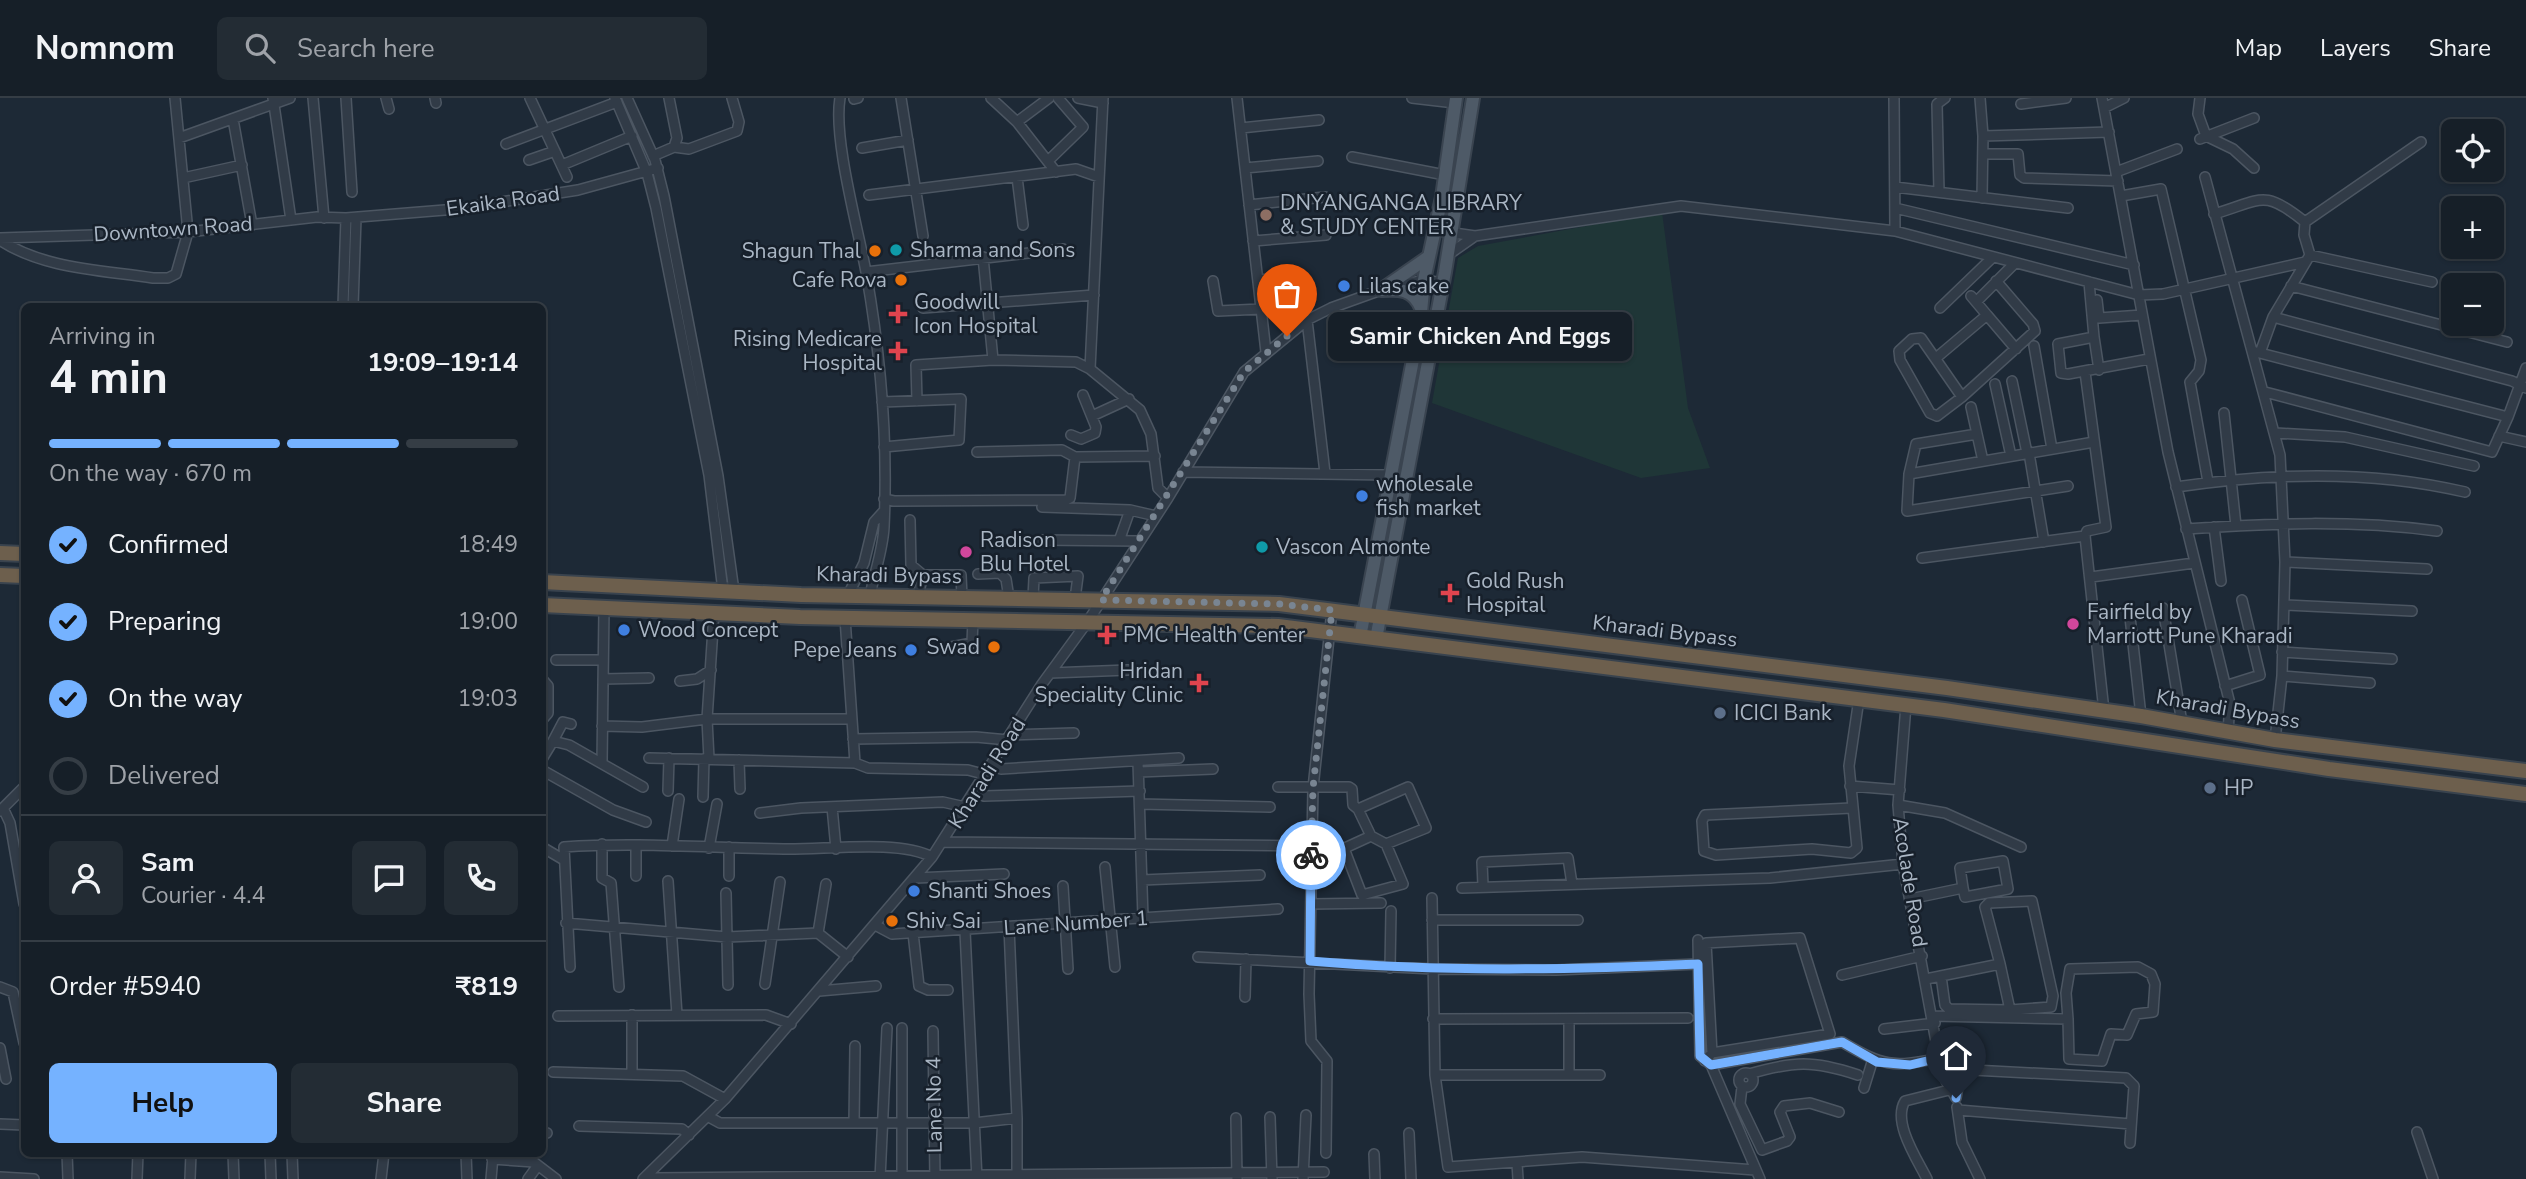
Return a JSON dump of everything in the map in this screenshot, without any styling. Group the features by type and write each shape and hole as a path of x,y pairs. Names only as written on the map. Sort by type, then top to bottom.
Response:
{"highway":[{"path":"0,553 21,554"},
{"path":"0,575 21,576"},
{"name":"Kharadi Bypass","path":"546,582 870,596 1279,604 1947,688 2141,716 2275,740 2526,771"},
{"name":"Kharadi Bypass","path":"546,605 845,618 1278,626 1906,705 2329,769 2526,794"}],"main road":[{"path":"1376,639 1443,283 1473,98"},
{"path":"1360,637 1421,308 1427,258 1445,175 1456,100"},
{"path":"1381,290 1427,258"},
{"path":"1381,290 1408,292 1416,297 1421,308"}],"street":[{"path":"0,239 30,255 58,263 168,278 181,266 188,232 175,98"},
{"path":"179,138 273,101 290,98"},
{"path":"313,98 324,218"},
{"path":"346,98 352,192"},
{"path":"386,98 389,109"},
{"path":"530,98 567,177"},
{"path":"627,98 658,168 718,476 728,591"},
{"path":"669,98 677,138 674,147"},
{"path":"653,156 674,147 689,149 737,131 739,122 732,98"},
{"path":"840,98 838,108 844,158 879,352 884,447 884,528 870,596"},
{"path":"901,98 923,236"},
{"path":"991,98 1017,122 1056,172"},
{"path":"1017,122 1049,98"},
{"path":"1048,161 1083,127 1058,98"},
{"path":"1078,98 1103,101 1090,369"},
{"path":"1237,98 1266,352"},
{"path":"1412,98 1456,100"},
{"path":"1894,98 1895,232"},
{"path":"1939,192 1937,104 1945,98"},
{"path":"1980,98 1983,136 1982,198"},
{"path":"2021,104 2066,98"},
{"path":"2102,98 2149,359 2176,487 2230,704 2228,731"},
{"path":"2104,108 2124,98"},
{"path":"2200,98 2198,114 2203,138"},
{"path":"506,144 616,100 647,173 709,475 728,591"},
{"path":"273,101 291,220"},
{"path":"2203,138 2253,118"},
{"path":"233,119 252,225"},
{"path":"1241,128 1319,120"},
{"path":"1983,136 2109,132"},
{"path":"562,165 632,136"},
{"path":"2203,138 2233,149 2254,168"},
{"path":"862,148 908,140"},
{"path":"2305,222 2421,142"},
{"path":"1983,154 2018,154 2021,175 2024,178 2117,176 2177,149"},
{"path":"530,160 555,151"},
{"path":"1352,157 1445,175"},
{"path":"1245,168 1318,161"},
{"path":"183,178 242,165"},
{"name":"Ekaika Road","path":"351,218 504,204 647,173 658,168"},
{"path":"870,195 916,187 1076,169 1099,177"},
{"path":"1017,177 1023,225"},
{"path":"2205,177 2250,351 2276,433 2285,562 2282,676 2275,740"},
{"path":"1895,187 2068,208"},
{"path":"2121,197 2161,190 2201,360 2199,371 2190,382 2208,482"},
{"path":"1249,205 1325,197"},
{"path":"2214,214 2268,199 2281,203 2305,222"},
{"path":"1433,230 1475,236 1681,206 1895,232 2139,296 2233,279 2307,259 2432,282"},
{"path":"1895,208 2134,265"},
{"path":"343,303 351,218"},
{"path":"351,218 353,303"},
{"name":"Downtown Road","path":"0,239 188,232 291,220 351,218"},
{"path":"2260,354 2273,317 2307,259 2305,222"},
{"path":"1253,241 1326,235"},
{"path":"1448,255 1475,236"},
{"path":"866,272 1063,250"},
{"path":"983,257 993,360"},
{"path":"1940,308 1993,257"},
{"path":"2015,263 1973,299 2016,349"},
{"path":"1258,280 1301,276"},
{"name":"Kharadi Road","path":"645,1177 709,1117 932,857 993,766 1050,673 1088,621 1168,498 1244,372 1307,320 1381,290 1424,280 1443,283"},
{"path":"1213,281 1218,312 1261,309"},
{"path":"1962,397 1918,337 1899,351 1899,360 1930,413 1937,416 1962,397 2034,334 2035,328 1996,281"},
{"path":"2089,282 2099,370"},
{"path":"2291,286 2507,342"},
{"path":"923,308 1094,295"},
{"path":"2097,300 2099,318 2142,315"},
{"path":"1936,358 1987,315"},
{"path":"2273,317 2523,386"},
{"path":"1307,320 1325,473"},
{"path":"2094,337 2062,343 2056,347 2061,373 2099,370 2149,359"},
{"path":"2034,346 2052,450"},
{"path":"2250,351 2508,417"},
{"path":"917,401 916,365 993,360 1076,362 1090,369 1129,399 1144,419 1155,456 1158,488 1168,498"},
{"path":"2264,392 2486,452 2494,449 2523,386 2526,368"},
{"path":"2085,372 2107,525 2087,531 2085,536 2104,712"},
{"path":"2012,381 2044,541"},
{"path":"1995,384 2011,456"},
{"path":"1071,435 1081,439 1095,433 1093,416 1083,395"},
{"path":"1093,416 1129,399"},
{"path":"882,402 961,400 959,440 884,447"},
{"path":"1971,407 1983,461"},
{"path":"2224,413 2236,526"},
{"path":"2276,433 2345,438 2474,466"},
{"path":"1977,434 1916,444 1909,474 1906,509 1909,511 2068,486"},
{"path":"2499,436 2526,442"},
{"path":"1909,474 2094,442"},
{"path":"977,452 1062,450 1075,457 1155,456"},
{"path":"884,499 1066,500 1070,498 1075,457"},
{"path":"1183,472 1391,475"},
{"path":"2176,487 2281,476 2412,481 2465,492"},
{"path":"1042,507 1130,510 1156,516"},
{"path":"1119,541 1130,510"},
{"path":"848,595 864,562 874,522 883,512"},
{"path":"910,520 911,565 923,575 961,575 962,597"},
{"path":"2186,529 2282,523 2381,525 2437,531"},
{"path":"2214,527 2221,581"},
{"path":"1922,558 2085,536"},
{"path":"1040,540 1140,541"},
{"path":"2285,562 2427,569"},
{"path":"2091,577 2194,563"},
{"path":"978,574 1000,573 1006,579 1009,598"},
{"path":"918,596 923,575"},
{"path":"1033,598 1034,578 1078,576 1074,599"},
{"path":"2225,686 2260,675 2242,600"},
{"path":"2284,605 2412,611"},
{"path":"602,763 604,608"},
{"path":"2163,608 2182,723"},
{"path":"1325,1153 1327,1061 1309,1035 1311,846 1313,788 1332,610"},
{"path":"704,797 714,613"},
{"path":"2130,617 2141,716"},
{"path":"845,618 855,763"},
{"path":"951,647 972,643 973,620"},
{"path":"2282,652 2392,659"},
{"path":"556,660 603,660"},
{"path":"680,681 697,679 711,670"},
{"path":"1050,673 1128,670"},
{"path":"2282,676 2370,683"},
{"path":"603,679 649,678"},
{"path":"546,684 546,715"},
{"path":"1852,808 1705,815 1702,821 1704,851 1716,855 1812,849 1851,853 1857,844 1849,766 1859,699"},
{"name":"Acolade Road","path":"1906,705 1898,805 1903,864 1934,1020 1941,1072 1954,1088 1962,1142 1980,1179"},
{"path":"603,726 642,727 707,719 852,719"},
{"path":"546,752 563,722 571,724"},
{"path":"853,739 1010,738 1074,733"},
{"path":"553,741 569,745 643,787"},
{"path":"649,758 855,763 868,768 968,769 986,775"},
{"path":"668,792 669,758"},
{"path":"1143,918 1139,767 1145,758 1179,758"},
{"path":"739,760 740,789"},
{"path":"993,766 1000,769 1213,769"},
{"path":"546,772 614,810 646,822"},
{"path":"1850,786 1899,790"},
{"path":"1278,787 1351,787 1353,805 1358,809 1371,836 1386,844 1403,884 1362,895 1345,851 1346,847 1371,836"},
{"path":"1358,809 1406,788 1410,789 1426,828 1386,844"},
{"path":"21,790 2,809 10,823 21,887"},
{"path":"975,792 984,796 1140,790"},
{"path":"673,846 678,799"},
{"path":"760,813 943,802 965,807"},
{"path":"709,848 717,804"},
{"path":"1140,804 1270,807"},
{"path":"1898,805 1945,813 2021,847"},
{"path":"832,807 836,849"},
{"path":"943,842 1311,846"},
{"path":"570,967 564,847 602,844 709,848 908,848 932,857"},
{"path":"602,844 603,878 611,883 619,987"},
{"path":"636,845 636,876"},
{"path":"729,848 729,876"},
{"path":"546,849 564,860"},
{"path":"1483,886 1482,862 1568,858 1572,884"},
{"path":"2003,861 2008,889 1965,897 1963,888 1960,868 2003,861"},
{"path":"1462,888 1770,878 1903,864"},
{"path":"1105,867 1115,967"},
{"path":"916,878 1003,874"},
{"path":"1142,880 1260,875"},
{"path":"668,881 677,1015"},
{"path":"765,984 780,882"},
{"path":"818,933 826,884"},
{"path":"1063,886 1068,969"},
{"path":"1910,899 1963,888"},
{"path":"726,893 728,985"},
{"path":"1432,898 1435,1076 1448,1167 1582,1157 1757,1175 1709,1060 1706,943 1800,938 1830,1034 1709,1060"},
{"path":"1941,976 1945,1005 1949,1009 2010,1010 2046,1008 2052,1002 2036,905 2032,901 1989,904 1985,907 2010,1010"},
{"path":"1311,904 1381,903"},
{"name":"Lane Number 1","path":"875,925 892,934 1278,909"},
{"path":"1390,968 1391,911"},
{"path":"1432,920 1578,920"},
{"path":"566,923 727,937 818,933 848,957"},
{"path":"1009,927 1017,1177"},
{"path":"965,931 977,1178"},
{"path":"913,933 919,986 928,990 948,990"},
{"path":"1698,940 1700,1056 1709,1060 1729,1061 1842,1042 1872,1059 1910,1065 1941,1062"},
{"path":"1198,957 1310,961 1433,970 1556,970 1698,964"},
{"path":"1842,975 1922,957"},
{"path":"1245,998 1246,959"},
{"path":"1926,979 2000,964"},
{"path":"2138,967 2151,974 2155,984 2153,1012 2136,1014 2127,1035 2111,1034 2102,1061 2069,1059 2068,1019 2066,993 2070,969 2138,967"},
{"path":"819,991 876,986"},
{"path":"0,987 13,992 21,1029"},
{"path":"558,1016 766,1015 791,1024"},
{"path":"632,1016 632,1073"},
{"path":"1433,1019 1688,1018"},
{"path":"1884,1029 1934,1020 2068,1019"},
{"path":"1569,1020 1569,1075"},
{"path":"880,1178 887,1028"},
{"path":"902,1028 902,1178"},
{"name":"Lane No 4","path":"933,1031 935,1178"},
{"path":"854,1123 855,1046"},
{"path":"0,1048 6,1079"},
{"path":"1864,1088 1872,1059"},
{"path":"1729,1061 1752,1084 1742,1087 1740,1104 1762,1150 1790,1138 1780,1112 1784,1107 1810,1103 1839,1112"},
{"path":"1744,1075 1791,1063 1823,1063 1858,1075"},
{"path":"1927,1179 1914,1153 1900,1107 1905,1101 1954,1088 1973,1070 2126,1078 2134,1086 2130,1143"},
{"path":"553,1072 669,1074 692,1079 725,1099"},
{"path":"1435,1076 1600,1075"},
{"path":"1958,1110 2132,1124"},
{"path":"1303,1175 1306,1115"},
{"path":"709,1117 719,1123 974,1122 1017,1118"},
{"path":"1236,1118 1237,1176"},
{"path":"1270,1118 1272,1176"},
{"path":"0,1124 21,1125"},
{"path":"579,1126 682,1129 689,1135"},
{"path":"2417,1132 2433,1179"},
{"path":"1409,1133 1411,1179"},
{"path":"1374,1154 1375,1179"},
{"path":"67,1157 68,1179"},
{"path":"136,1179 138,1157"},
{"path":"190,1179 191,1157"},
{"path":"233,1157 234,1179"},
{"path":"270,1157 271,1179"},
{"path":"292,1157 293,1179"},
{"path":"381,1179 384,1157"},
{"path":"466,1157 467,1179"},
{"path":"491,1179 493,1157"},
{"path":"499,1157 535,1163 556,1179"},
{"path":"528,1179 536,1168 535,1163"},
{"path":"1517,1163 1518,1179"},
{"path":"645,1177 1272,1176 1324,1172"},
{"path":"0,1177 34,1179"}],"green space":[{"path":"1662,212 1688,408 1710,468 1641,478 1432,403 1458,258 1478,246"}],"way so far":[{"path":"1287,336 1244,372 1234,386 1168,498 1101,600 1279,604 1332,610 1320,745 1313,788 1311,855"}],"place":[{"name":"DNYANGANGA LIBRARY & STUDY CENTER","path":"1266,215"},
{"name":"Sharma and Sons","path":"896,250"},
{"name":"Shagun Thal","path":"875,251"},
{"name":"Cafe Rova","path":"901,280"},
{"name":"Lilas cake","path":"1344,286"},
{"name":"Goodwill Icon Hospital","path":"898,314"},
{"name":"Samir Chicken And Eggs","path":"1287,336"},
{"name":"Rising Medicare Hospital","path":"898,351"},
{"name":"wholesale fish market","path":"1362,496"},
{"name":"Vascon Almonte","path":"1262,547"},
{"name":"Radison Blu Hotel","path":"966,552"},
{"name":"Gold Rush Hospital","path":"1450,593"},
{"name":"Fairfield by Marriott Pune Kharadi","path":"2073,624"},
{"name":"Wood Concept","path":"624,630"},
{"name":"PMC Health Center","path":"1107,635"},
{"name":"Swad","path":"994,647"},
{"name":"Pepe Jeans","path":"911,650"},
{"name":"Hridan Speciality Clinic","path":"1199,683"},
{"name":"ICICI Bank","path":"1720,713"},
{"name":"HP","path":"2210,788"},
{"name":"Shanti Shoes","path":"914,891"},
{"name":"Shiv Sai","path":"892,921"}],"route":[{"path":"1311,855 1310,961 1433,970 1556,970 1698,964 1700,1056 1711,1065 1842,1042 1877,1062 1910,1065 1939,1058 1943,1066 1949,1068 1958,1087 1956,1098"}]}
